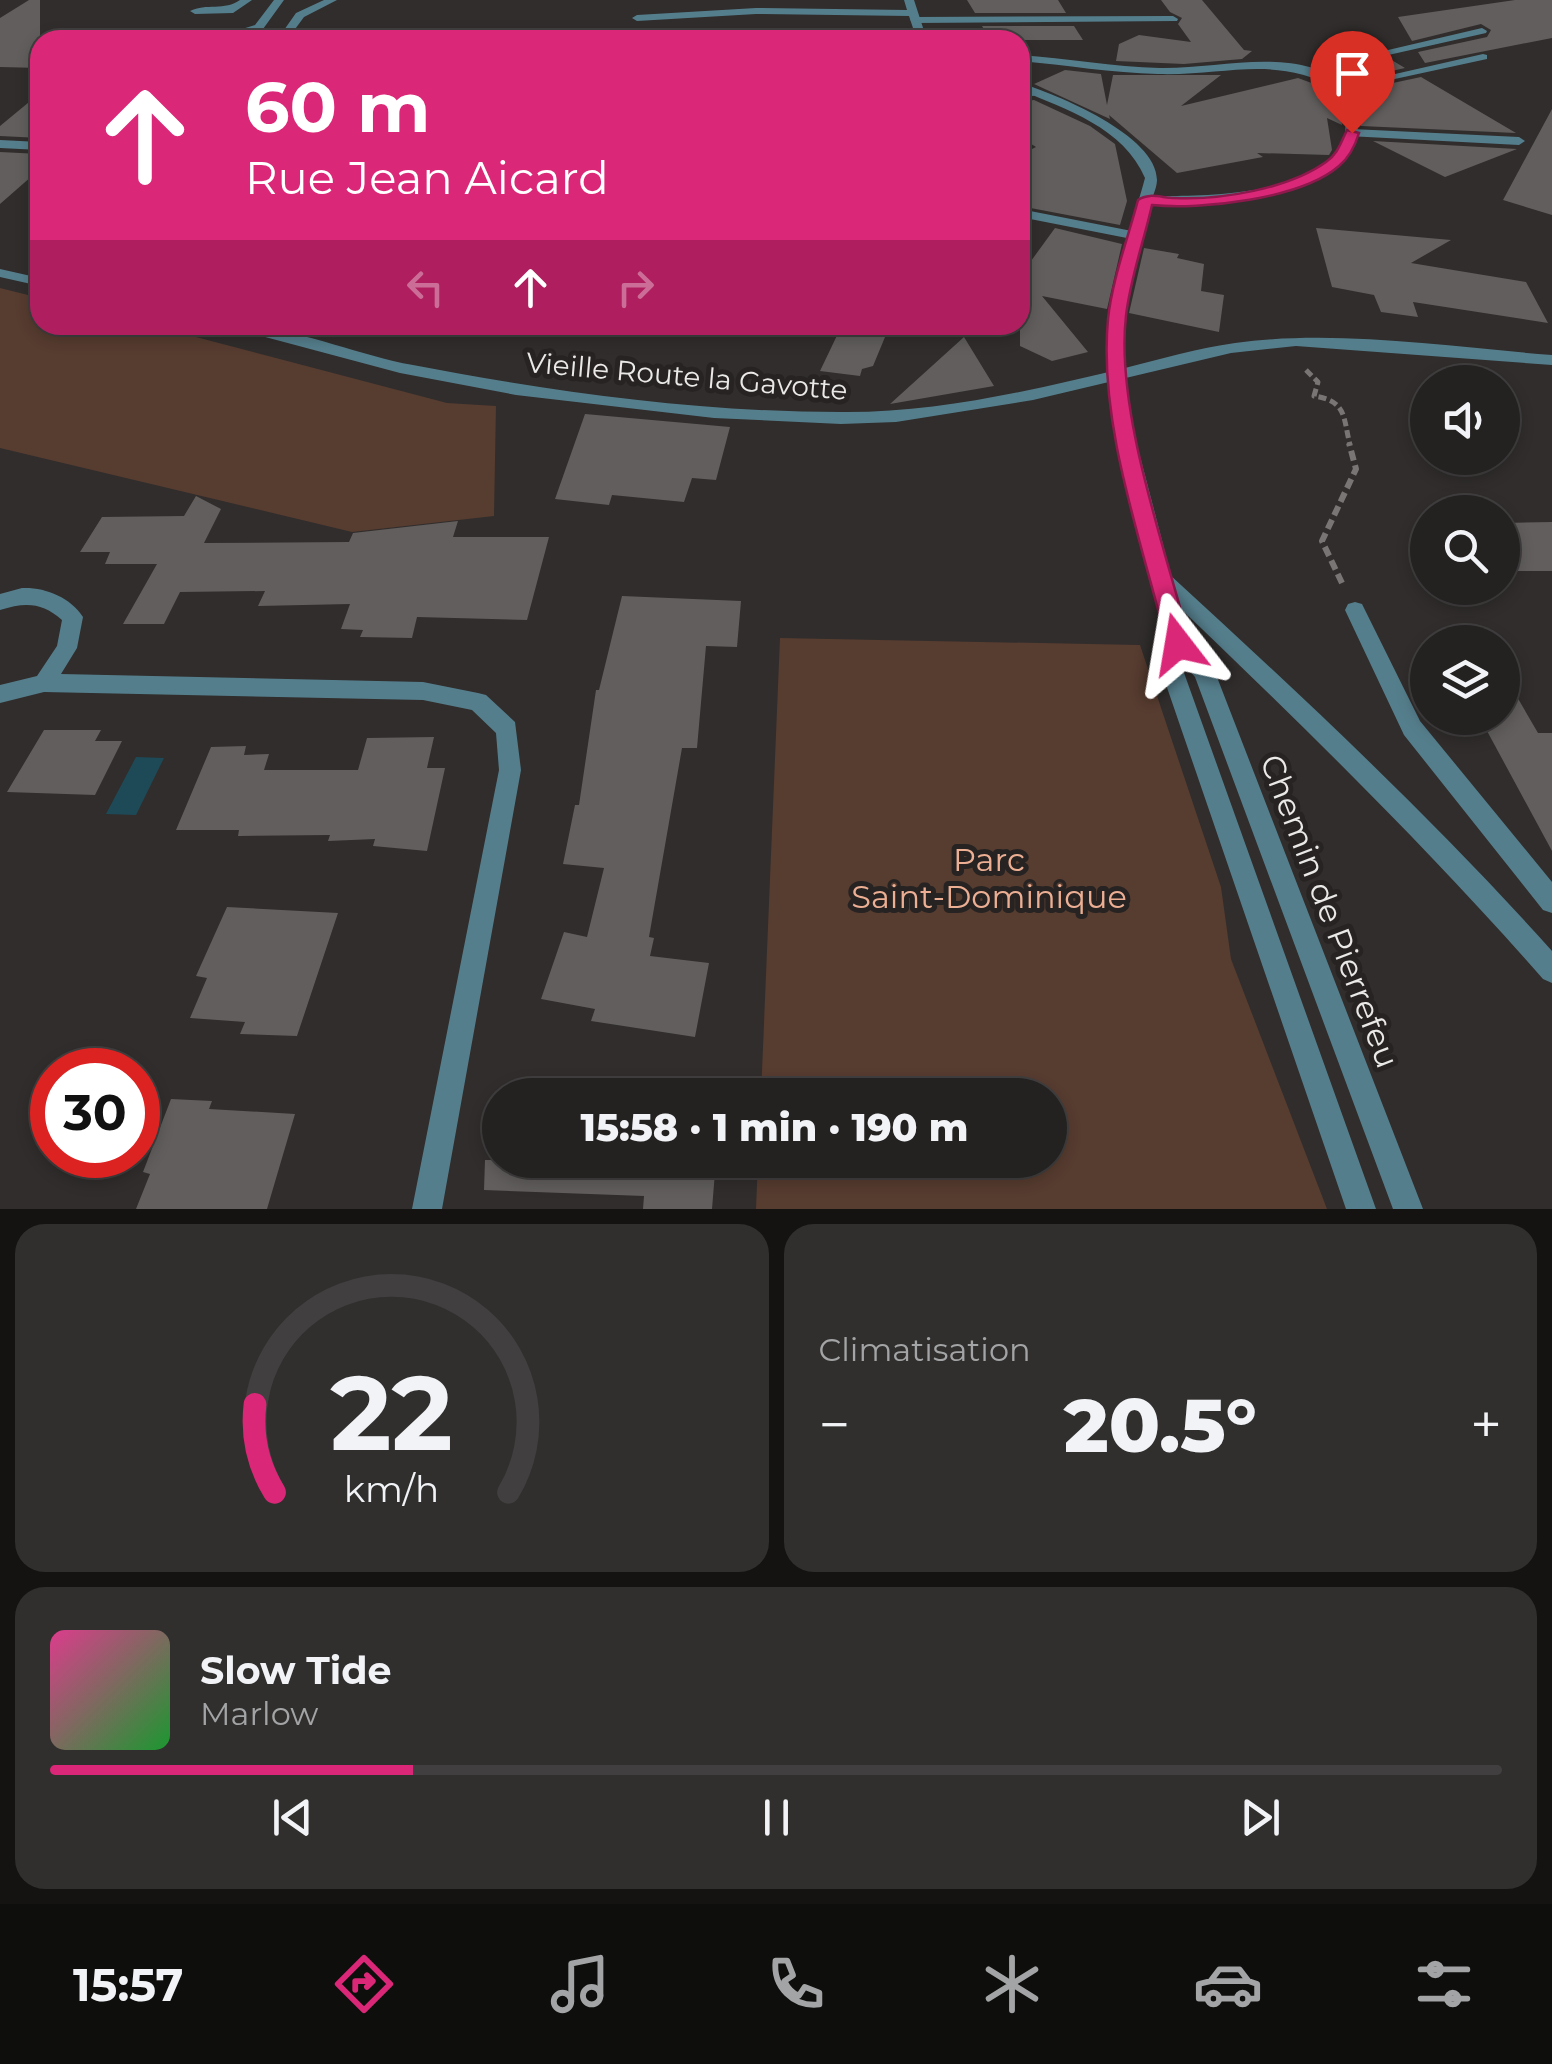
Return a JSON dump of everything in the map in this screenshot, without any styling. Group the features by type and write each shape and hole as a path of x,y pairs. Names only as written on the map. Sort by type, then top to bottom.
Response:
{"street":[{"path":"194,11 234,10 247,0"},
{"path":"251,30 259,28 278,0"},
{"path":"270,30 291,0"},
{"path":"289,30 300,15 332,0"},
{"path":"636,18 756,12 1173,19"},
{"path":"913,15 1002,26"},
{"path":"1030,59 1180,72 1254,61 1313,69 1482,31"},
{"path":"1313,69 1344,87 1483,57"},
{"path":"1030,90 1108,128 1134,146 1152,178 1146,200 1178,203 1293,183 1332,165 1346,150 1352,133 1344,87"},
{"path":"1030,95 1038,94"},
{"path":"1352,133 1519,142"},
{"path":"0,144 30,146"},
{"name":"Chemin de Pierrefeu","path":"1146,200 1117,315 1115,374 1125,432 1178,644 1172,670 1361,1209"},
{"path":"1030,214 1136,236"},
{"path":"0,273 30,280"},
{"name":"Vieille Route la Gavotte","path":"275,335 400,368 516,390 714,412 841,418 896,416 1032,395 1231,348 1296,341 1552,360"},
{"path":"1162,579 1334,740 1499,908 1552,970"},
{"path":"0,602 18,595 53,598 73,617 67,648 44,682"},
{"path":"1355,610 1412,728 1552,902"},
{"name":"Chemin de Pierrefeu","path":"1178,644 1204,672 1408,1209"},
{"path":"0,694 44,682 423,690 478,702 507,728 510,770 427,1209"}],"path":[{"path":"1318,382 1314,396 1333,400 1340,406 1356,469 1322,541 1355,610"}],"green space":[{"path":"0,288 30,296 30,335 188,335 447,403 496,406 494,516 352,532 0,448"},
{"name":"Parc Saint-Dominique","path":"780,638 1140,645 1221,887 1231,959 1327,1209 756,1209 757,1178 1067,1178 1067,1078 762,1078"}],"water":[{"path":"136,757 164,758 136,815 106,814"}],"building":[{"path":"29,0 40,0 40,30 30,30 30,68 0,67 0,18"},
{"path":"967,0 1058,0 1066,13 975,13"},
{"path":"1161,0 1202,0 1244,50 1252,51 1242,59 1184,64 1116,61 1119,44 1139,35 1191,42 1178,24 1182,18 1170,12"},
{"path":"1515,0 1552,0 1552,38 1425,63 1418,52 1487,37 1491,30 1481,24 1412,41 1398,17"},
{"path":"982,26 1074,26 1083,40 1030,40 1030,30 984,30"},
{"path":"1390,59 1405,68 1347,81 1332,72"},
{"path":"1065,70 1101,74 1107,105 1113,75 1221,75 1181,106 1298,78 1336,92 1342,125 1327,118 1332,150 1329,155 1257,153 1263,157 1177,173 1109,115 1110,119 1034,84"},
{"path":"1421,77 1516,133 1361,126 1355,91"},
{"path":"30,101 30,138 0,136 0,126"},
{"path":"1030,101 1090,126 1115,144 1127,201 1120,225 1030,208 1030,150 1036,147 1030,143"},
{"path":"1552,109 1552,215 1503,200"},
{"path":"1373,141 1517,149 1445,177"},
{"path":"0,152 30,154 30,178 0,204"},
{"path":"1055,228 1122,244 1107,309 1042,296 1088,352 1052,361 1020,346 1020,335 1030,335 1030,262"},
{"path":"1316,228 1451,240 1411,263 1526,282 1548,323 1413,302 1418,317 1381,312 1374,295 1332,287"},
{"path":"1144,248 1179,254 1177,258 1204,264 1201,291 1224,295 1219,332 1129,313"},
{"path":"837,335 886,335 873,366 862,369 860,376 820,371"},
{"path":"964,337 994,386 890,404"},
{"path":"585,414 730,427 716,480 692,478 684,502 612,495 609,505 555,499"},
{"path":"196,496 221,509 204,543 349,542 353,533 458,521 453,537 549,537 527,620 417,617 412,638 360,637 363,630 341,629 350,604 258,606 265,591 180,592 164,624 123,624 157,564 105,564 110,552 80,552 102,517 184,516"},
{"path":"1552,522 1552,571 1520,571 1520,523"},
{"path":"622,596 741,601 737,647 706,646 697,748 682,748 649,937 654,938 650,956 709,963 695,1037 591,1021 595,1009 541,999 564,932 587,937 604,868 563,864 575,805 579,805 596,690"},
{"path":"1520,702 1538,733 1552,733 1552,851 1489,735 1520,735"},
{"path":"44,730 101,730 95,741 122,741 95,795 7,792"},
{"path":"434,737 427,768 445,768 427,851 373,846 375,839 328,841 330,835 238,836 239,830 176,830 211,747 246,746 244,755 269,754 264,770 358,770 367,738"},
{"path":"227,907 338,913 297,1036 240,1034 245,1022 190,1018 207,978 196,976"},
{"path":"171,1099 212,1101 209,1109 295,1114 267,1209 136,1209 148,1178 160,1178 160,1128"},
{"path":"484,1178 715,1178 712,1209 643,1209 644,1196 484,1190"}],"route":[{"path":"1178,644 1125,432 1115,374 1117,315 1146,200 1178,203 1230,198 1293,183 1332,165 1346,150 1352,133"}]}
